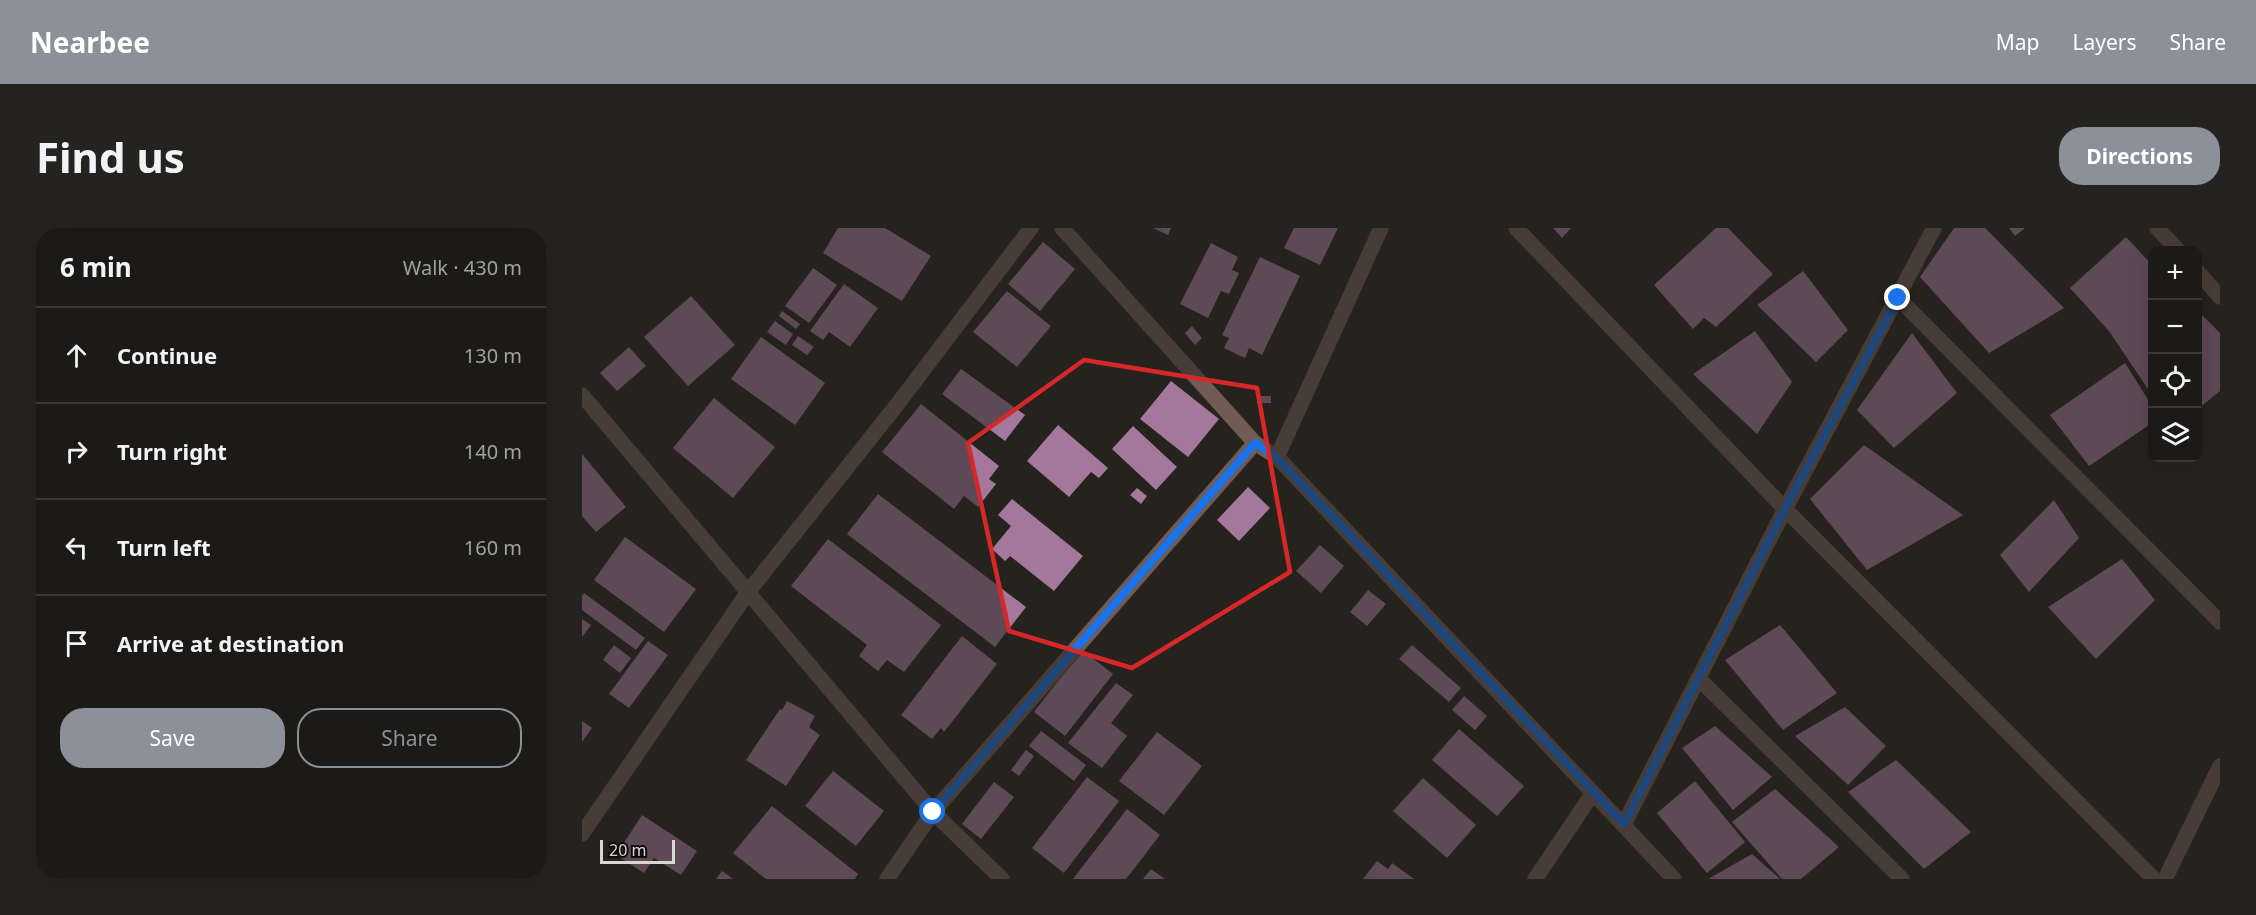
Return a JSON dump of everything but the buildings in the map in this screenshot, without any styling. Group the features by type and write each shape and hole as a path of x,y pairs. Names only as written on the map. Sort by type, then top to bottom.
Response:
{"street":[{"path":"582,834 748,592 896,405 1031,228"},
{"path":"1062,228 1255,443 1276,457 1674,879"},
{"path":"1276,457 1381,228"},
{"path":"1516,228 1785,509 2154,879"},
{"path":"1624,824 1785,509 1934,228"},
{"path":"2157,228 2174,246"},
{"path":"2202,277 2220,297"},
{"path":"1898,298 2220,622"},
{"path":"583,399 933,812 1002,879"},
{"path":"887,879 933,812 1255,443"},
{"path":"1698,678 1902,879"},
{"path":"2165,879 2220,766"},
{"path":"1534,879 1593,793"}],"highlighted area":[{"path":"1084,360 1257,388 1290,572 1132,668 1009,631 968,443"}],"route":[{"path":"933,812 1255,443 1276,457 1624,824 1785,509 1898,298"}]}
